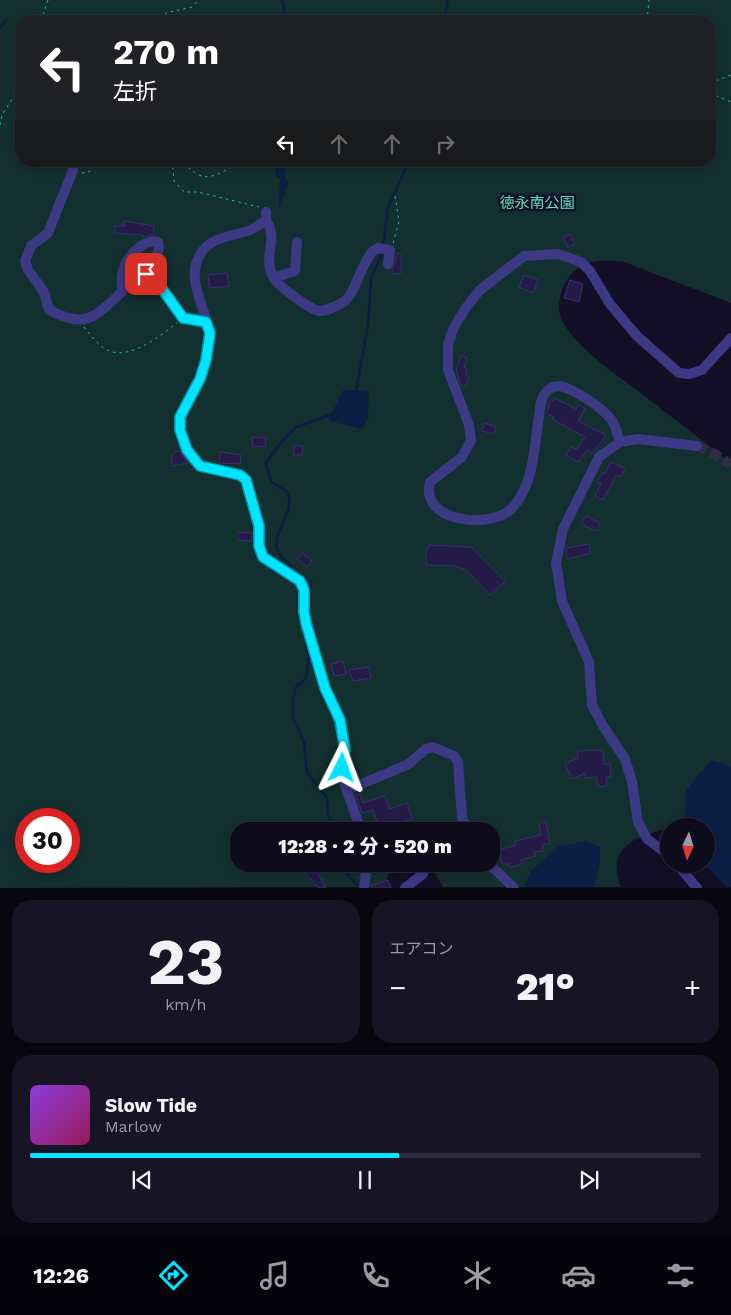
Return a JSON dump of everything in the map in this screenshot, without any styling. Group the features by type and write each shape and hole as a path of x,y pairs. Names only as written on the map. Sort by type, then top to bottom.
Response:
{"street":[{"path":"72,170 48,233 31,246 25,261 28,270 44,292 50,310 79,321 94,316 122,292 123,270 133,254 148,241 155,241 160,246 158,255 148,265 146,274 160,286 183,318 206,322"},
{"path":"358,822 342,776 345,750 340,720 325,688 306,623 304,590 300,581 263,557 259,546 259,526 246,480 240,475 200,466 187,450 180,430 180,417 200,379 206,360 210,333 196,279 196,264 200,254 209,245 223,238 250,230 266,216 273,232 269,263 274,278 309,306 324,311 345,301 372,251 378,248 390,250 388,264"},
{"path":"274,278 295,271 298,242"},
{"path":"620,442 616,429 608,416 574,391 559,386 552,387 541,400 534,455 529,476 515,504 508,512 496,517 463,518 443,512 432,504 428,494 430,482 462,457 471,440 469,425 448,370 447,356 454,329 465,309 480,290 524,256 545,253 570,256 586,266 610,304 637,336 675,371 689,374 702,370 731,338"},
{"path":"660,848 647,839 638,822 632,782 625,759 603,726 592,705 589,662 586,650 567,616 558,585 556,563 563,528 599,457 620,442 638,439 697,446"},
{"path":"346,790 407,765 426,749 433,747 454,756 458,762 464,822"},
{"path":"364,887 366,872"},
{"path":"497,872 514,888"},
{"path":"684,873 697,888"},
{"path":"405,888 423,874"}],"path":[{"path":"43,15 48,0"},
{"path":"166,15 166,13 192,7 198,0"},
{"path":"648,15 649,0"},
{"path":"716,81 731,75"},
{"path":"0,125 2,115 15,94"},
{"path":"716,96 731,102"},
{"path":"174,167 174,180 184,192 198,192 259,207 266,216"},
{"path":"189,167 202,177 212,177 231,167"},
{"path":"390,250 399,222 395,195"},
{"path":"79,321 101,347 113,352 126,353 154,340 183,318"}],"green space":[{"name":"徳永南公園","path":"0,0 731,0 731,303 624,262 607,260 585,264 573,273 562,289 559,311 568,330 585,349 731,463 731,795 696,818 660,818 660,831 635,840 620,853 617,862 617,873 621,887 443,887 434,872 500,872 500,822 230,822 230,872 389,872 385,887 0,888"}],"water":[{"path":"276,167 285,167 285,177 289,182 279,207 280,179 275,175"},
{"path":"343,390 369,391 368,419 363,429 330,421"},
{"path":"711,760 731,767 731,887 726,887 713,873 715,873 715,818 685,818 685,792"},
{"path":"586,841 600,847 600,862 594,887 524,887 531,871 559,846"}],"building":[{"path":"124,221 154,226 153,235 143,237 143,235 115,233 115,226 124,226"},
{"path":"570,234 575,244 568,247 563,238"},
{"path":"397,253 401,255 401,273 392,274"},
{"path":"227,273 229,286 210,288 208,275"},
{"path":"524,275 538,280 533,293 519,287"},
{"path":"570,280 583,284 579,302 564,298"},
{"path":"461,356 467,358 464,367 466,368 466,376 469,377 465,387 461,385 456,370"},
{"path":"555,398 576,409 579,405 585,409 578,421 606,435 592,454 587,450 578,462 566,455 571,447 577,450 585,437 552,419 554,417 546,413 550,406 548,405"},
{"path":"484,423 496,427 494,434 482,431"},
{"path":"253,437 266,438 265,447 252,446"},
{"path":"294,446 303,446 302,455 293,455"},
{"path":"180,451 187,463 172,466 171,458 175,452"},
{"path":"220,452 241,455 240,464 219,463"},
{"path":"611,462 625,469 621,477 616,475 603,500 595,496 601,484 597,482 602,473 605,474"},
{"path":"586,516 600,523 596,531 581,524"},
{"path":"238,532 252,533 252,541 238,540"},
{"path":"589,544 590,553 567,559 566,548"},
{"path":"429,545 471,547 505,581 490,595 466,570 455,566 426,565 426,548 429,548"},
{"path":"302,553 312,561 307,567 297,559"},
{"path":"343,661 346,674 334,676 331,664"},
{"path":"369,667 371,678 353,681 349,670"},
{"path":"603,750 604,764 610,764 611,776 606,777 607,786 598,787 597,777 585,778 585,773 572,779 565,764 578,758 578,751"},
{"path":"360,794 363,803 385,796 390,809 407,803 412,819 403,822 377,822 373,810 362,813 356,795"},
{"path":"546,822 550,843 542,845 543,851 534,852 535,856 521,860 522,864 510,867 509,864 502,864 500,850 516,845 515,841 541,835 539,823"},
{"path":"317,872 326,888 319,888 305,873"},
{"path":"388,880 391,888 371,888 371,886"}],"waterway":[{"path":"282,0 283,15"},
{"path":"445,15 448,0"},
{"path":"0,28 6,20"},
{"path":"383,245 388,208 406,167"},
{"path":"356,391 368,325 371,279 383,251"},
{"path":"308,604 311,583 289,565 281,556 276,545 279,531 286,516 289,500 288,492 271,482 266,463 279,445 296,427 330,415"},
{"path":"306,645 309,658 306,678 296,687 293,700 293,717 304,742 307,772 327,798 328,814 331,822"},
{"path":"346,872 358,886"}],"tunnel":[{"path":"697,446 713,453 731,465"}],"route":[{"path":"146,274 160,286 183,318 190,321 206,322 210,333 206,360 200,379 188,398 180,417 180,430 192,459 200,466 240,475 246,480 259,526 259,546 263,557 286,570 300,581 304,590 306,623 325,688 338,712 340,720 345,750 342,768"}]}
